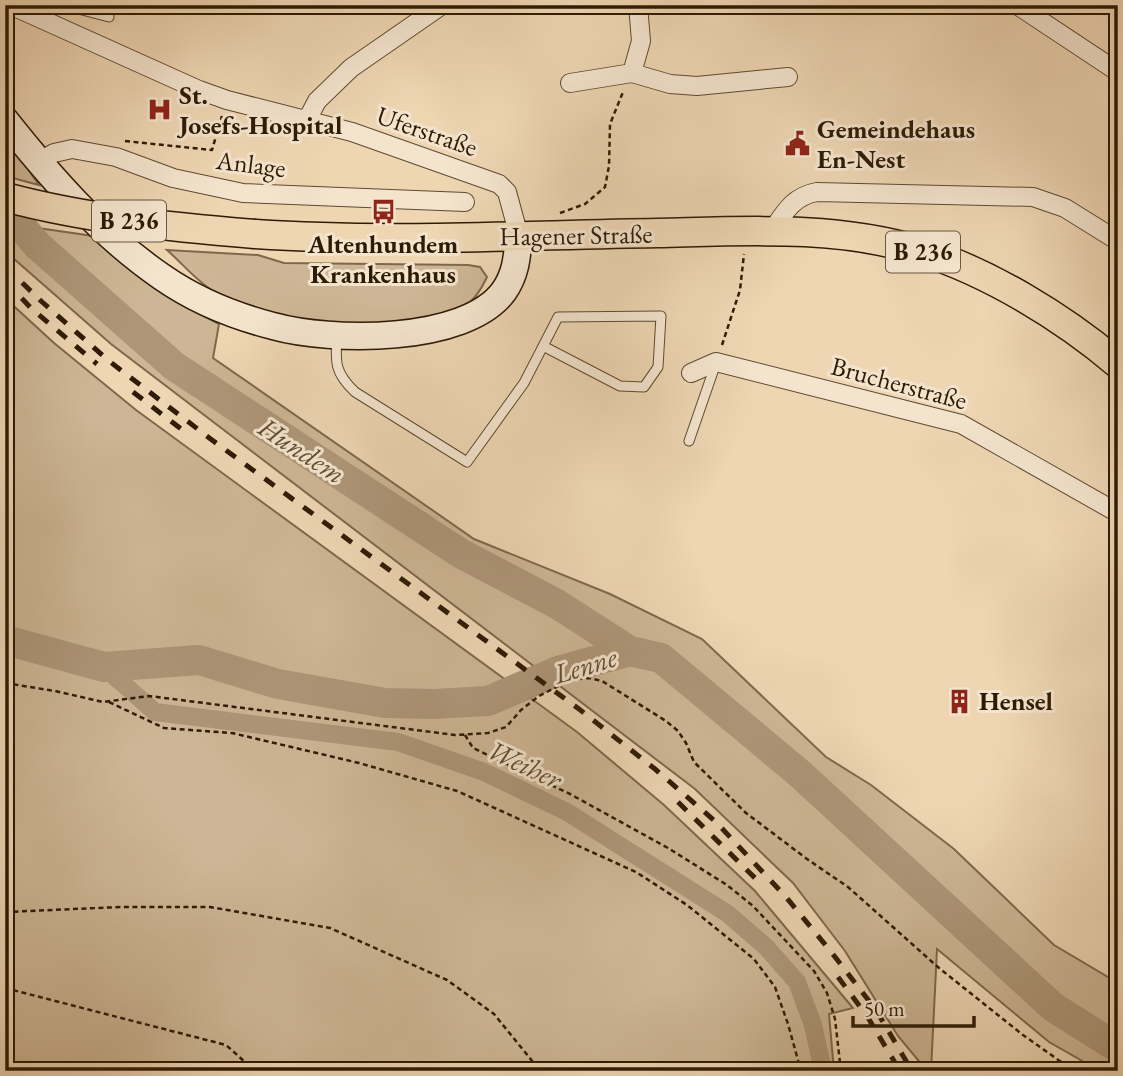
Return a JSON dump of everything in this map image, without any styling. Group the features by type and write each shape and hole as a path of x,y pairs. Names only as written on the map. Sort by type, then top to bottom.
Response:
{"main road":[{"path":"5,120 69,196 129,251 178,287 223,310 274,327 337,335 416,332 443,327 477,313 498,299 514,274 519,236"},
{"name":"Hagener Straße","path":"5,197 42,207 161,226 343,239 759,231 853,236 940,257 1023,298 1070,328 1118,364"}],"street":[{"path":"307,120 317,101 351,68 442,5"},
{"path":"632,74 641,41 638,5"},
{"path":"1017,5 1118,72"},
{"name":"Uferstraße","path":"19,7 199,90 227,100 365,136 499,184 507,192 512,204 519,236"},
{"path":"570,83 632,74 670,84 697,86 788,77"},
{"name":"Anlage","path":"38,162 54,153 72,149 116,157 173,178 243,193 464,202"},
{"path":"759,231 792,202 817,192 1020,196 1054,203 1118,241"},
{"path":"691,373 716,362"},
{"name":"Brucherstraße","path":"716,362 961,424 1118,513"}],"lane":[{"path":"63,5 109,17"},
{"path":"337,335 338,371 355,392 467,462 524,383 543,346 558,317 661,316 658,367 645,387 620,386 543,346"},
{"path":"689,441 716,362"}],"path":[{"path":"559,235 560,212 585,204 604,187 609,166 610,124 632,74"},
{"path":"121,141 212,150 217,132"},
{"path":"716,362 759,231"},
{"path":"109,702 149,696 406,731 465,735 488,733 506,727 521,710 540,696 572,679 580,677 602,681 678,731 694,762 746,813 848,887 939,968 1023,1035 1074,1071"},
{"path":"5,683 109,702 164,728 232,733 359,763 457,791 636,872 687,905 754,960 775,987 789,1024 801,1071"},
{"path":"465,735 473,748 570,794 668,848 727,885 753,906 814,971 827,993 835,1019 841,1071"},
{"path":"5,912 121,907 210,907 330,928 447,980 494,1014 533,1062 537,1071"},
{"path":"5,988 226,1045 255,1071"}],"shaded area":[{"path":"5,136 39,185 5,176"},
{"path":"5,220 31,227 100,237 129,267 179,303 219,324 213,358 474,539 610,594 702,639 826,757 871,785 954,849 1054,945 1118,983 1118,1071 1100,1071 1049,1042 937,949 931,1071 927,1071 898,1036 845,951 793,883 695,789 111,344 5,251"},
{"path":"167,250 258,255 284,263 468,265 480,267 487,277 481,289 465,306 437,316 396,322 323,323 268,312 215,292"},
{"path":"5,298 54,343 136,410 577,732 664,805 755,891 853,1008 829,1014 834,1071 5,1071"}],"waterway":[{"name":"Hundem","path":"5,207 37,245 174,366 460,553 557,604 630,651"},
{"name":"Lenne","path":"5,640 104,667 199,660 278,684 385,703 488,701 558,671 630,651 661,658 799,773 1053,1007 1118,1048"},
{"name":"Weiher","path":"104,667 155,712 398,742 484,772 567,812 728,914 766,947 797,982 813,1025 823,1071"}],"railway":[{"path":"5,266 109,361 212,440 579,709 716,822 786,897 832,953 876,1010 912,1071"},
{"path":"5,281 32,309 97,364"},
{"path":"133,392 185,432"},
{"path":"678,802 755,878"},
{"path":"838,977 867,1016 900,1071"}],"place":[{"name":"St. Josefs-Hospital","path":"159,110"},
{"name":"Gemeindehaus En-Nest","path":"797,144"},
{"name":"Altenhundem Krankenhaus","path":"383,212"},
{"name":"Hensel","path":"959,701"}]}
